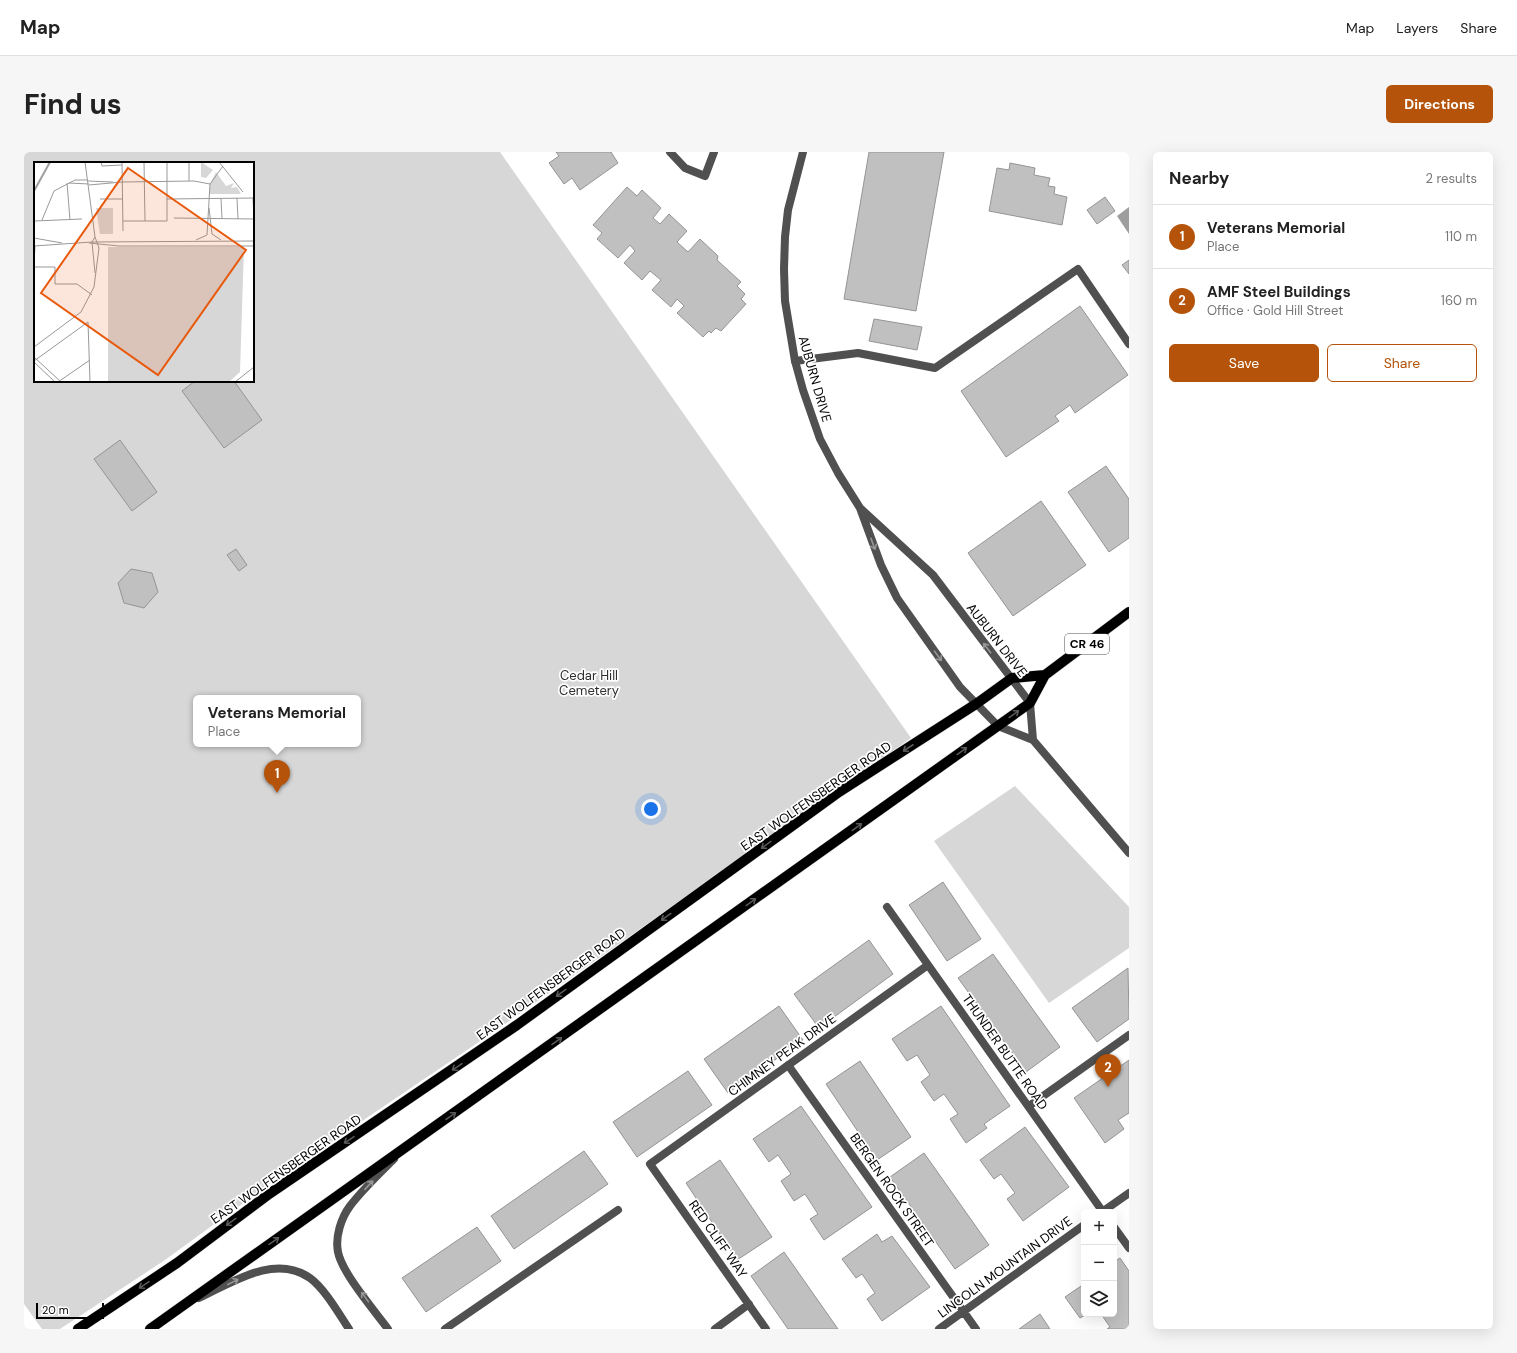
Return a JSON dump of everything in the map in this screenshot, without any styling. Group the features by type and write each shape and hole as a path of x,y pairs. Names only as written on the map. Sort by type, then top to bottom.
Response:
{"main road":[{"name":"CR 46","path":"1045,675 1129,612"},
{"path":"1012,678 1045,675"},
{"path":"150,1329 1030,703 1045,675"},
{"name":"EAST WOLFENSBERGER ROAD","path":"78,1329 177,1263 269,1194 517,1025 839,792 976,704 1012,678"}],"street":[{"path":"670,152 685,168 705,176 714,152"},
{"name":"AUBURN DRIVE","path":"802,152 788,210 784,269 789,330 795,361 803,390 820,439 838,473 860,508 881,565 897,598 960,687 998,726"},
{"path":"795,361 858,353 935,368 1078,269 1129,344"},
{"name":"AUBURN DRIVE","path":"860,508 933,575 1030,703"},
{"path":"1030,703 1033,740"},
{"path":"998,726 1033,740 1129,853"},
{"name":"THUNDER BUTTE ROAD","path":"887,907 1101,1209"},
{"name":"CHIMNEY PEAK DRIVE","path":"650,1164 928,965"},
{"path":"1029,1106 1129,1036"},
{"name":"BERGEN ROCK STREET","path":"788,1065 976,1329"},
{"path":"388,1329 346,1270 338,1253 337,1239 340,1223 349,1207 401,1151"},
{"name":"RED CLIFF WAY","path":"650,1164 766,1329"},
{"path":"1107,1209 1129,1193"},
{"path":"445,1329 618,1210"},
{"name":"LINCOLN MOUNTAIN DRIVE","path":"939,1329 1081,1227"},
{"path":"1117,1231 1129,1248"},
{"path":"185,1305 248,1274 266,1268 281,1269 297,1272 310,1278 320,1288 349,1329"},
{"path":"715,1329 749,1304"}],"green space":[{"name":"Cedar Hill Cemetery","path":"24,152 500,152 911,738 498,1029 272,1182 165,1260 60,1329 42,1329 24,1304"},
{"path":"1015,786 1129,907 1129,948 1049,1003 934,841"}],"shaded area":[{"path":"1129,207 1129,234 1117,216"}],"building":[{"path":"556,152 611,152 618,163 580,190 572,178 564,184 549,163 559,156"},
{"path":"869,152 944,152 916,311 844,299"},
{"path":"1010,163 1035,168 1034,175 1050,178 1048,186 1055,187 1054,194 1067,197 1062,225 989,211 997,168 1009,170"},
{"path":"627,187 637,196 642,190 661,208 653,218 660,224 669,214 687,231 677,242 688,252 700,239 718,256 717,260 741,282 737,286 745,294 741,299 746,304 721,331 716,328 711,333 709,331 703,337 677,313 684,306 677,299 671,307 652,290 661,280 650,271 642,280 624,263 635,251 630,245 618,258 597,239 602,233 593,225"},
{"path":"1105,197 1115,211 1097,224 1087,210"},
{"path":"1129,260 1129,274 1122,265"},
{"path":"1080,306 1128,375 1075,413 1070,405 1055,416 1059,421 1006,457 961,391"},
{"path":"874,319 922,327 917,350 869,341"},
{"path":"194,382 235,382 262,420 224,448 182,391"},
{"path":"120,440 157,492 132,511 94,459"},
{"path":"1106,466 1129,499 1129,538 1109,552 1068,492"},
{"path":"1041,501 1086,565 1013,616 968,553"},
{"path":"236,549 247,565 239,571 227,555"},
{"path":"131,569 152,573 158,592 144,608 124,603 118,583"},
{"path":"943,882 981,939 947,961 909,905"},
{"path":"869,940 893,974 819,1028 794,994"},
{"path":"993,954 1060,1047 1026,1072 958,978"},
{"path":"1128,968 1129,1019 1097,1042 1072,1008"},
{"path":"779,1006 803,1040 728,1093 704,1059"},
{"path":"941,1006 1010,1106 984,1124 987,1128 966,1143 950,1119 958,1114 944,1094 934,1101 921,1082 930,1075 917,1055 907,1061 892,1039"},
{"path":"1129,1060 1129,1113 1118,1120 1124,1129 1105,1143 1074,1098"},
{"path":"860,1061 911,1137 877,1160 826,1084"},
{"path":"688,1071 712,1105 637,1157 613,1122"},
{"path":"801,1106 872,1207 824,1240 810,1219 818,1214 805,1194 794,1201 781,1181 791,1174 778,1155 769,1162 753,1139"},
{"path":"1025,1127 1069,1187 1023,1221 1007,1199 1015,1193 1001,1174 994,1179 980,1160"},
{"path":"584,1151 608,1184 514,1249 491,1216"},
{"path":"924,1153 989,1245 955,1269 890,1177"},
{"path":"720,1160 772,1237 737,1260 686,1183"},
{"path":"477,1227 501,1261 426,1312 402,1278"},
{"path":"877,1234 882,1242 892,1236 930,1287 882,1321 867,1299 875,1293 862,1274 856,1278 842,1259"},
{"path":"784,1252 838,1329 788,1329 751,1276"},
{"path":"1120,1258 1129,1271 1129,1329 1107,1329 1110,1327 1103,1317 1117,1317 1117,1260"},
{"path":"1081,1286 1082,1317 1080,1318 1065,1297"},
{"path":"1040,1314 1050,1329 1019,1329"}],"place":[{"name":"Veterans Memorial","path":"277,793"},
{"name":"AMF Steel Buildings","path":"1108,1087"}]}
